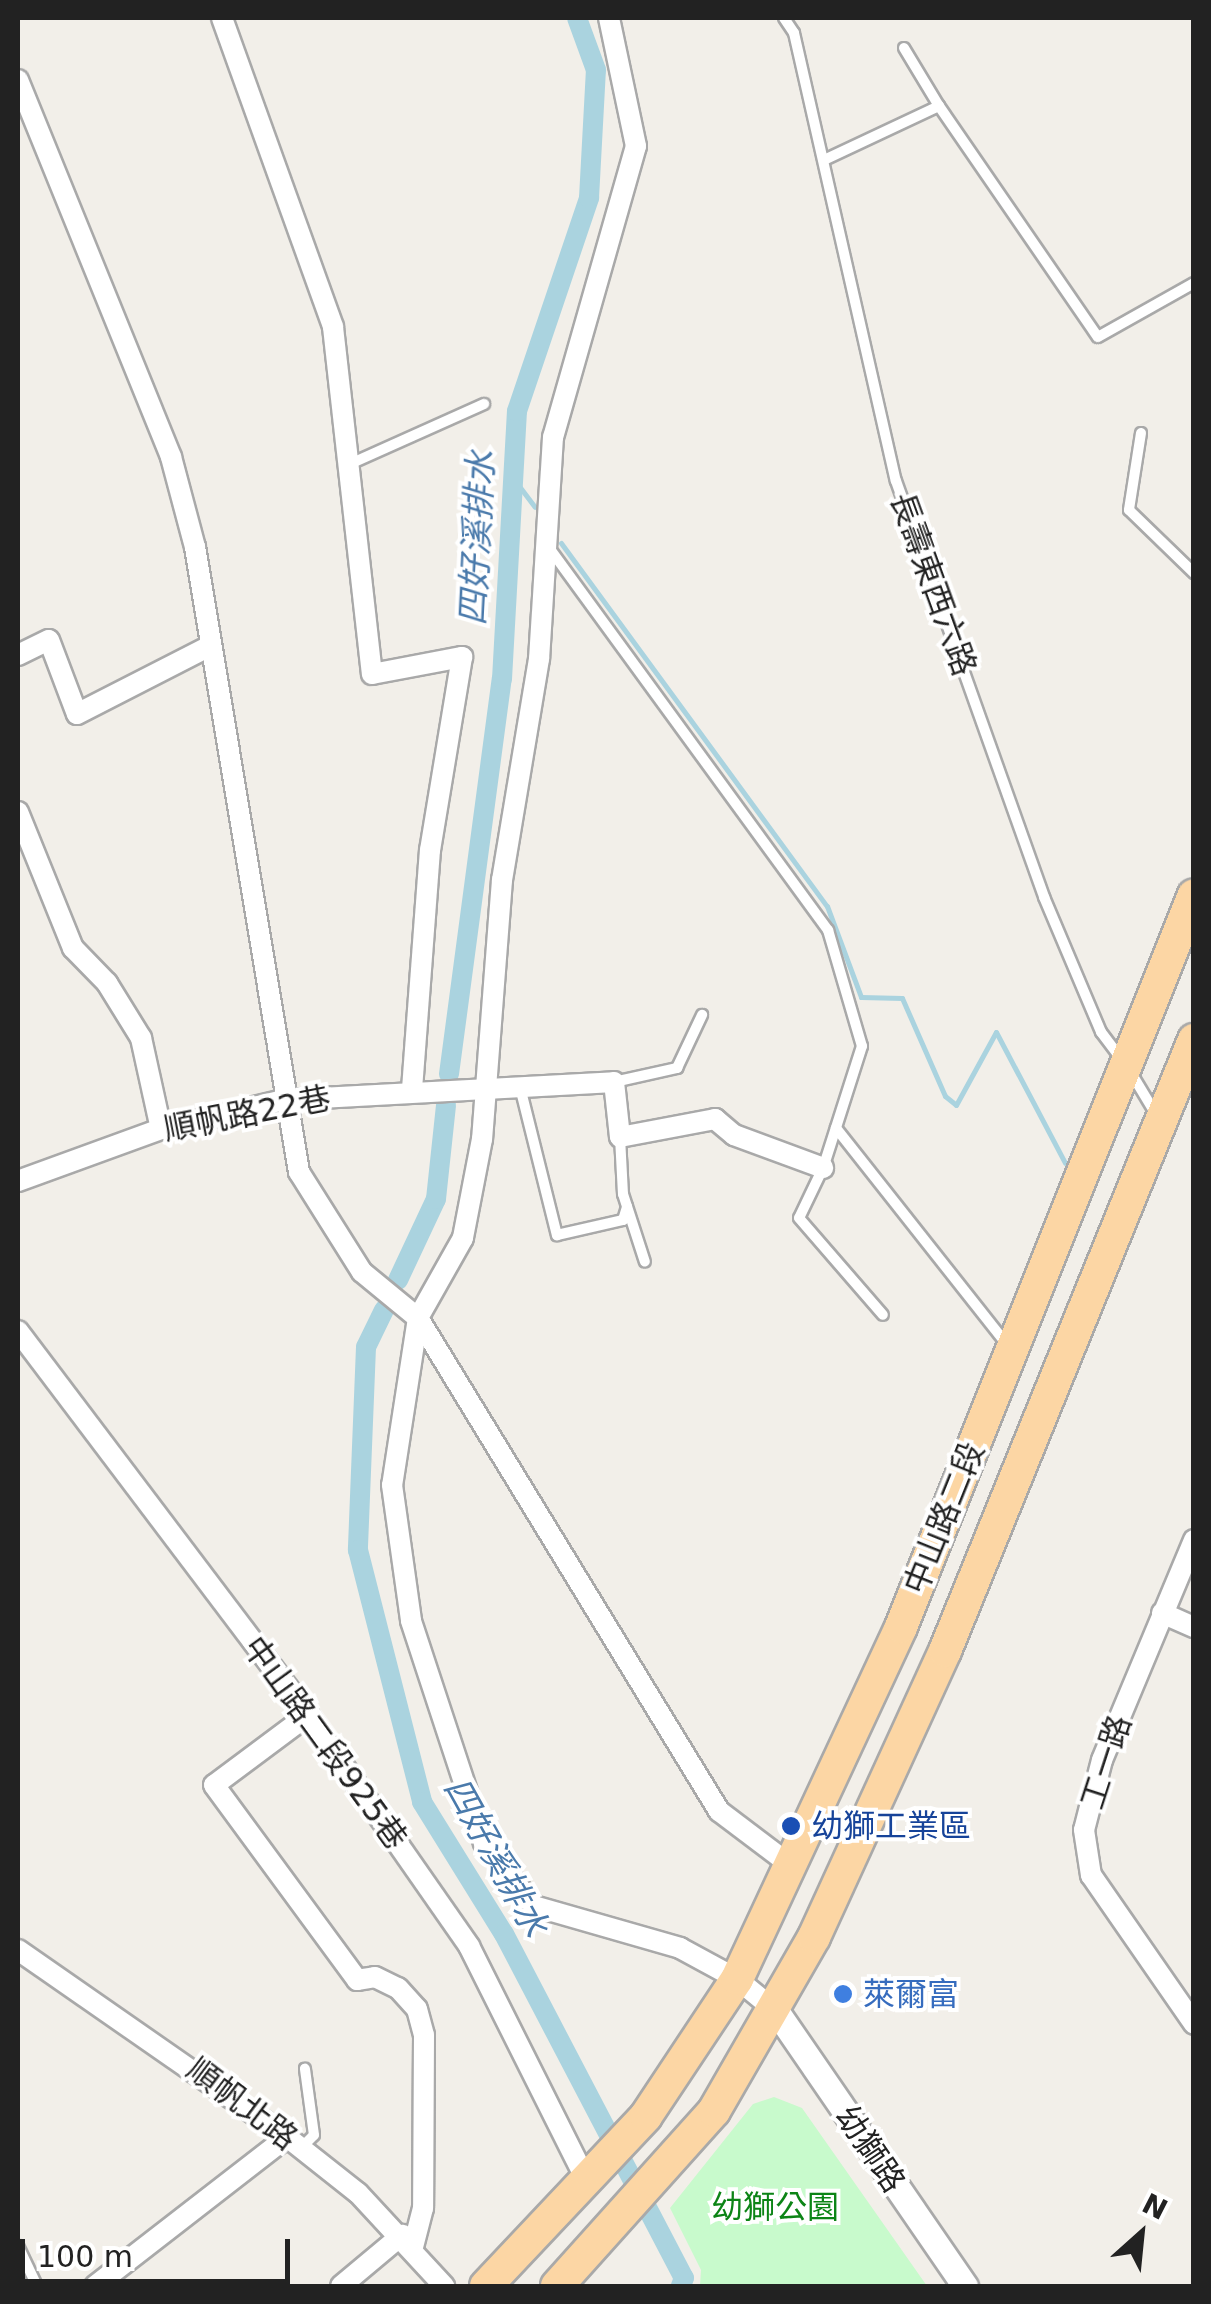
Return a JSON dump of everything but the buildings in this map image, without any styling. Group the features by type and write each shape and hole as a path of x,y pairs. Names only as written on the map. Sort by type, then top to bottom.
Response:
{"main road":[{"name":"中山路二段","path":"588,2184 646,2116 737,1979 793,1867 901,1627 1194,895"},
{"name":"中山路二段","path":"557,2286 682,2152 776,2011 945,1651 1194,1040"},
{"path":"1040,1278 1088,1298"},
{"path":"486,2286 588,2184"}],"street":[{"path":"222,18 333,327 372,674 462,657 430,850 412,1091"},
{"path":"609,18 636,146 554,437 539,659 502,880 485,1089 463,1238 418,1318 392,1485 411,1621 484,1843 534,1906 680,1948 737,1979 776,2011"},
{"path":"18,80 171,457 210,646 284,1100 300,1172 362,1272 418,1318 719,1812 793,1867"},
{"path":"18,655 49,640 76,714 210,646"},
{"path":"18,812 73,948 107,983 141,1038 161,1129"},
{"path":"614,1082 620,1138 715,1119 734,1135 823,1168"},
{"name":"順帆路22巷","path":"18,1181 161,1129 284,1100 614,1082"},
{"name":"中山路二段925巷","path":"18,1330 308,1715 469,1946 588,2184"},
{"name":"工一路","path":"1194,1540 1102,1760 1084,1830 1091,1875 1194,2024"},
{"path":"1162,1614 1194,1627"},
{"path":"308,1715 214,1786 357,1980 374,1977 398,1988 417,2009 424,2035 423,2208 407,2241 342,2286"},
{"name":"順帆北路","path":"18,1950 294,2142 407,2241 444,2286"},
{"name":"幼獅路","path":"776,2011 964,2286"},
{"path":"94,2286 294,2142"}],"lane":[{"name":"長壽東西六路","path":"784,18 794,33 896,481 1044,897 1100,1032 1125,1063 1160,1122"},
{"path":"904,48 1098,338 1194,283"},
{"path":"824,160 940,106"},
{"path":"350,464 484,404"},
{"path":"1141,433 1129,510 1194,572"},
{"path":"546,544 828,930 862,1046 823,1168 799,1218 883,1315"},
{"path":"614,1082 677,1068 702,1016"},
{"path":"520,1086 557,1235 623,1220 627,1206"},
{"path":"836,1128 1011,1350"},
{"path":"620,1138 627,1206 645,1262"},
{"path":"294,2142 314,2135 305,2069"},
{"path":"18,2246 37,2286"}],"green space":[{"name":"幼獅公園","path":"774,2097 802,2108 927,2286 700,2286 701,2270 670,2208 753,2104"}],"waterway":[{"name":"四好溪排水","path":"449,1074 502,679 517,411 589,198 596,70 577,18"},
{"path":"513,478 535,507"},
{"path":"561,543 827,906 861,997 902,998 945,1096 956,1105 996,1032 1065,1163"},
{"name":"四好溪排水","path":"398,1280 436,1199 446,1106"},
{"name":"四好溪排水","path":"384,1310 366,1347 358,1550 422,1802 504,1934 684,2278 681,2286"}],"place":[{"name":"幼獅工業區","path":"791,1826"},
{"name":"萊爾富","path":"843,1994"}]}
